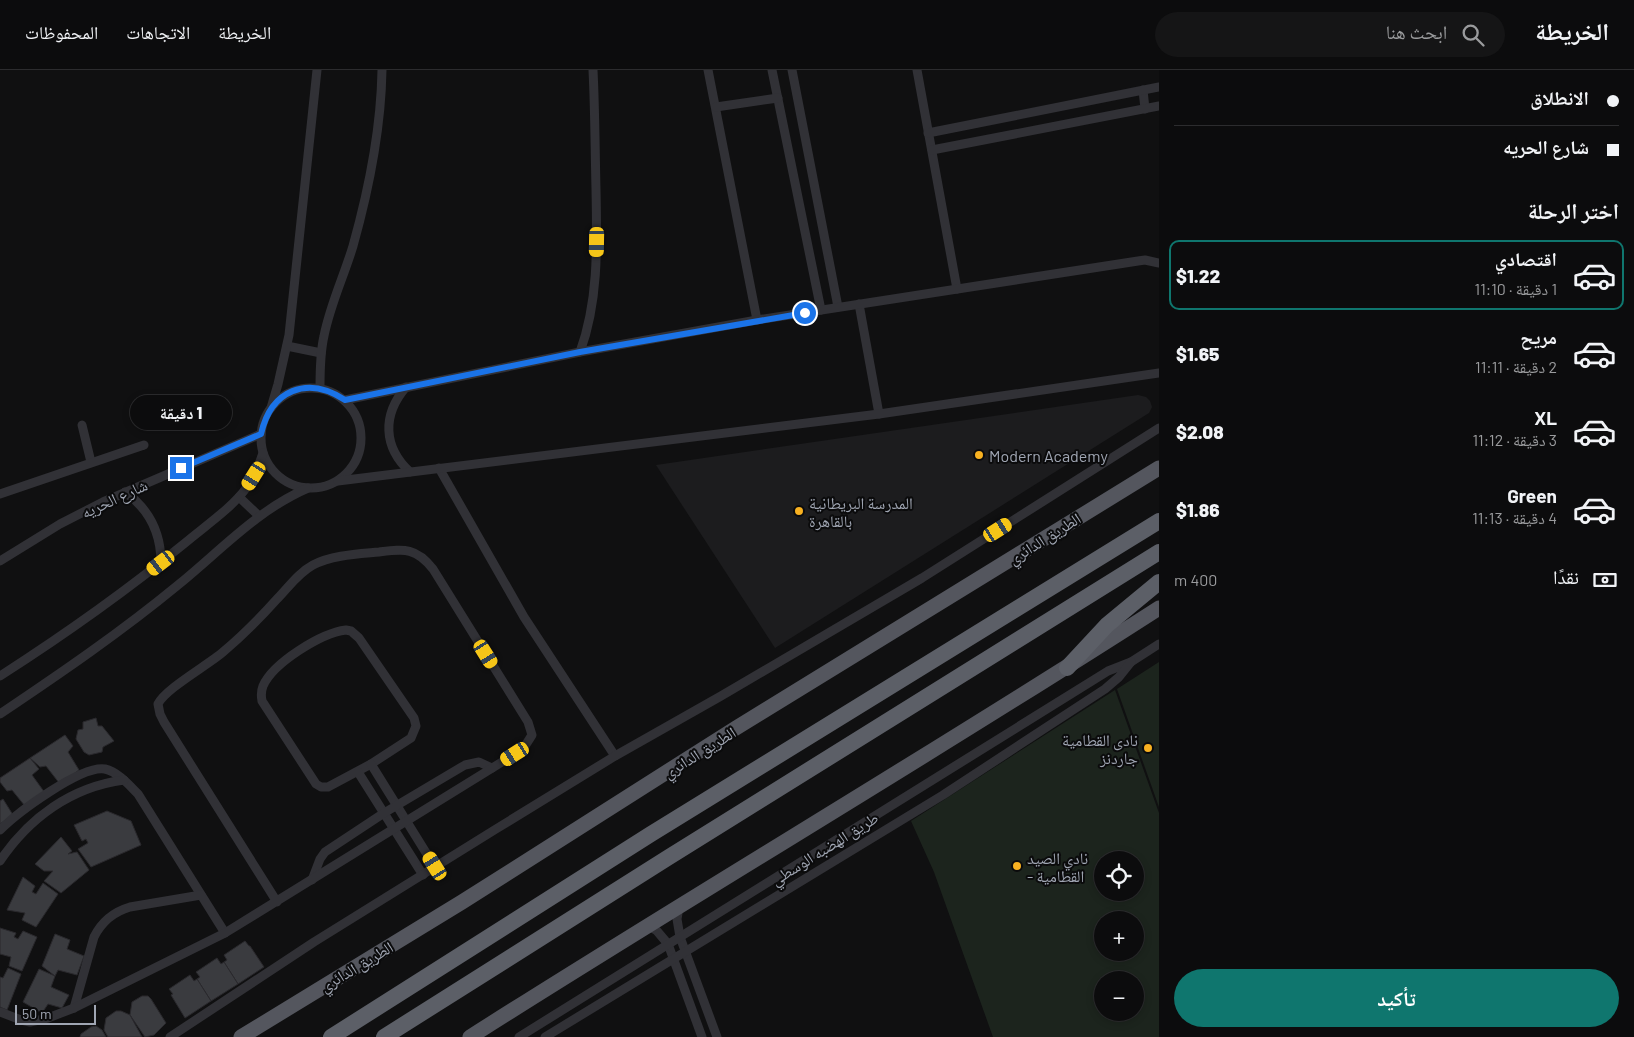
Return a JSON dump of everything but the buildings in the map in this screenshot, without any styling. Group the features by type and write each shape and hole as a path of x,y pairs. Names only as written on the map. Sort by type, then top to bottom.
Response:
{"highway":[{"name":"الطريق الدائري","path":"241,1037 462,902 736,728 1159,468"},
{"path":"331,1037 651,834 1159,521"},
{"path":"384,1037 1159,552"},
{"path":"1067,668 1107,625 1159,582"},
{"path":"470,1037 648,925 1067,668 1159,608"}],"street":[{"path":"271,408 281,398 293,391 306,388 320,388 345,400 355,412 360,426 362,442 358,457 350,470 338,481 328,486 308,488 293,485 280,478 269,466 263,452 261,434 264,420 271,408 287,346 316,70"},
{"path":"320,388 320,353 328,318 344,273 363,208 377,132 382,70"},
{"path":"580,352 590,317 596,270 596,124 593,70"},
{"path":"708,70 757,320"},
{"path":"772,70 821,310"},
{"path":"792,70 838,308"},
{"path":"917,70 958,289"},
{"path":"928,133 1159,87"},
{"path":"1143,90 1145,108"},
{"path":"1114,96 1117,114"},
{"path":"716,107 778,98"},
{"path":"932,150 1159,106"},
{"path":"345,400 580,352 757,320 1145,260 1159,263"},
{"path":"859,304 880,414"},
{"path":"287,346 320,353"},
{"path":"338,481 880,414 1159,373"},
{"path":"406,387 391,412 388,431 393,449 403,466 410,472"},
{"path":"82,425 92,462"},
{"path":"170,1037 314,942 435,866 615,756 929,573 1159,428"},
{"name":"شارع الحريه","path":"0,561 60,524 125,492 261,434"},
{"path":"0,494 144,444"},
{"path":"0,676 89,616 161,563 239,497 254,476 263,452"},
{"path":"439,468 524,617 615,756"},
{"path":"0,714 70,668 136,619 179,585 259,516 282,500 308,488"},
{"path":"125,492 139,503 154,526 160,544 161,563"},
{"path":"239,497 259,516"},
{"path":"0,1012 30,1022 48,1018 74,1008 225,934 277,902 394,829 406,821 492,768 525,746 532,738 532,731 427,561 418,553 405,550 330,559 312,565 298,576 235,642 206,666 167,692 158,704 164,722 277,902"},
{"path":"340,631 351,631 359,638 416,722 411,738 371,764 328,787 318,786 262,701 261,696 265,682 286,660 312,643 340,631"},
{"name":"طريق الهضبه الوسطي","path":"519,1037 1108,671 1131,662 1159,644"},
{"name":"طريق الهضبه الوسطي","path":"545,1037 944,795 1105,689 1131,662"},
{"path":"312,880 318,862 325,852 384,814 465,765 478,762 492,768"},
{"path":"371,764 435,866"},
{"path":"0,830 23,809 39,798 91,770 110,770 124,780 138,794 225,934"},
{"path":"358,772 423,875"},
{"path":"935,779 944,795"},
{"path":"0,861 20,834 67,798 89,788 124,780"},
{"path":"39,798 48,811"},
{"path":"74,1008 94,937 108,918 130,906 201,895"},
{"path":"678,907 680,937 717,1037"},
{"path":"648,925 662,935 668,944 702,1037"}],"shaded area":[{"name":"المدرسة البريطانية بالقاهرة","path":"1138,395 1146,397 1150,401 1152,407 1149,413 775,648 656,465"},
{"name":"نادى القطامية جاردنز","path":"1159,662 1159,807 1117,689"},
{"name":"نادي الصيد - القطامية","path":"1115,690 1159,813 1159,1037 993,1037 934,872 911,821"}],"place":[{"name":"Modern Academy","path":"979,455"},
{"name":"المدرسة البريطانية بالقاهرة","path":"799,511"},
{"name":"نادى القطامية جاردنز","path":"1148,748"},
{"name":"نادي الصيد - القطامية","path":"1017,866"}],"route":[{"path":"181,468 261,434 264,420 271,408 281,398 293,391 306,388 320,388 345,400 580,352 805,313"}]}
